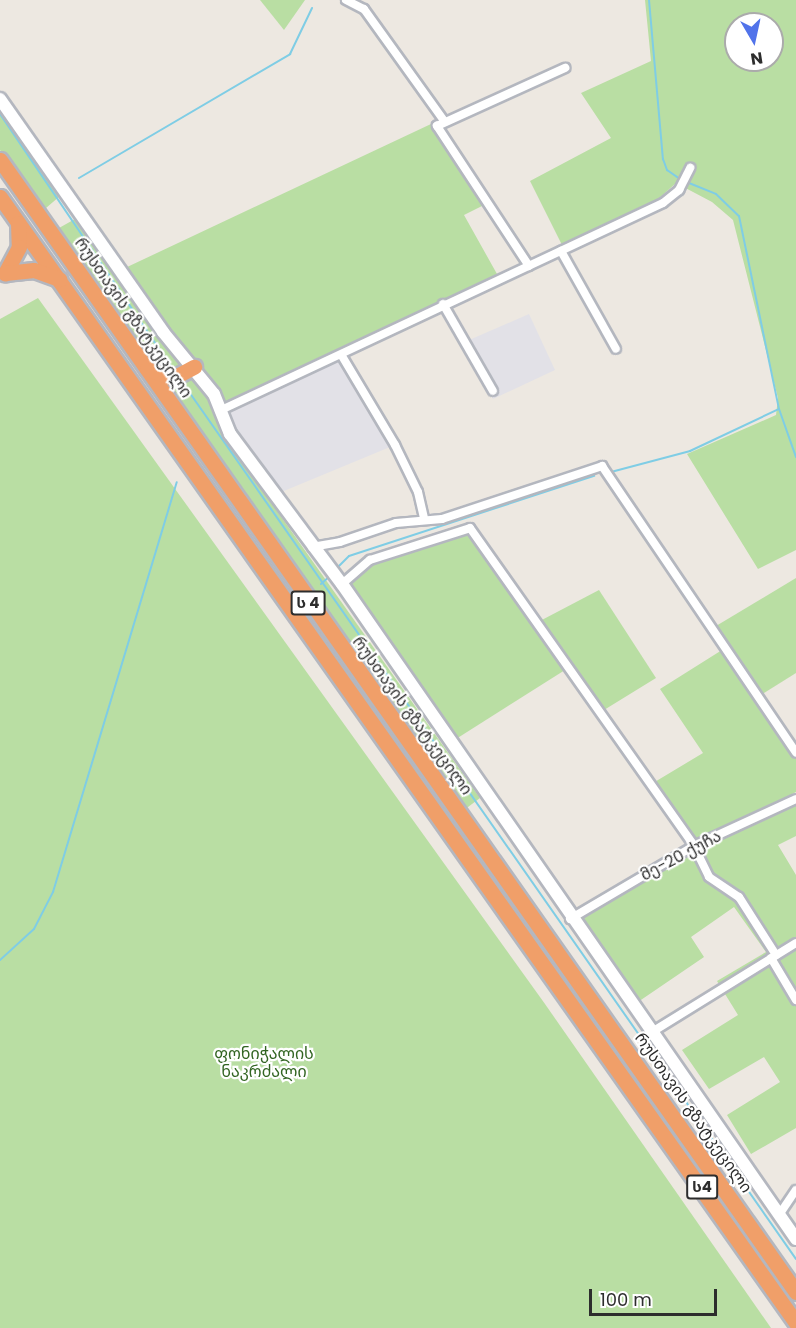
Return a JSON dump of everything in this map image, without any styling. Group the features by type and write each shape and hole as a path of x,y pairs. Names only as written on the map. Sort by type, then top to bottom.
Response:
{"highway":[{"name":"რუსთავის გზატკეცილი","path":"0,160 622,1041 796,1292"},
{"name":"რუსთავის გზატკეცილი","path":"0,197 608,1051 796,1323"},
{"path":"2,274 19,247 18,223"},
{"path":"2,274 34,270 59,279"},
{"path":"147,369 185,372 172,405"}],"street":[{"path":"346,0 364,9 445,122"},
{"path":"529,266 437,126 565,68"},
{"path":"0,99 156,323 185,372 214,394 230,434 339,581 570,919 796,1239"},
{"path":"219,411 342,356 443,304 663,203 678,190 690,168"},
{"path":"561,251 616,349"},
{"path":"443,304 494,391"},
{"path":"342,356 395,445 418,492 424,518"},
{"path":"312,547 424,518 442,519 603,466 796,752"},
{"path":"339,581 370,560 470,528 694,846 709,877 739,897 796,1000"},
{"name":"მე-20 ქუჩა","path":"570,919 694,846 796,799"},
{"path":"651,1032 796,943"},
{"path":"779,1215 796,1190"}],"shaded area":[{"path":"529,314 555,370 493,399 460,344"},
{"path":"339,359 390,447 279,493 238,439 228,413"}],"green space":[{"path":"260,0 305,0 284,30"},
{"path":"645,0 796,0 796,550 758,569 687,454 776,415 778,398 733,220 712,202 676,183 656,201 562,245 530,181 611,138 581,93 651,61"},
{"path":"0,106 60,196 46,208 59,228 75,219 166,348 202,387 224,436 480,798 464,810 0,150"},
{"path":"431,124 486,204 464,215 497,274 223,405 220,390 166,330 125,268"},
{"name":"ფონიჭალის ნაკრძალი","path":"38,298 545,1004 771,1328 0,1328 0,319"},
{"path":"460,532 472,535 565,670 456,739 347,583 366,565"},
{"path":"796,578 796,673 761,695 716,626"},
{"path":"599,590 656,678 604,710 538,622"},
{"path":"722,650 796,757 796,792 696,843 653,783 703,753 660,689"},
{"path":"796,800 796,836 778,845 796,875 796,1128 751,1154 727,1115 780,1082 764,1057 709,1089 682,1050 738,1015 717,981 766,952 734,907 691,937 704,957 635,1004 579,927 584,916 699,846"}],"waterway":[{"path":"649,0 663,159 667,170 680,179"},
{"path":"79,178 290,54 312,8"},
{"path":"0,114 173,370"},
{"path":"689,183 716,194 739,216 779,409"},
{"path":"180,379 796,1259"},
{"path":"611,472 690,451 779,409 796,457"},
{"path":"336,569 349,556 594,476"},
{"path":"0,960 34,929 53,892 177,482"},
{"path":"321,584 330,576"}]}
